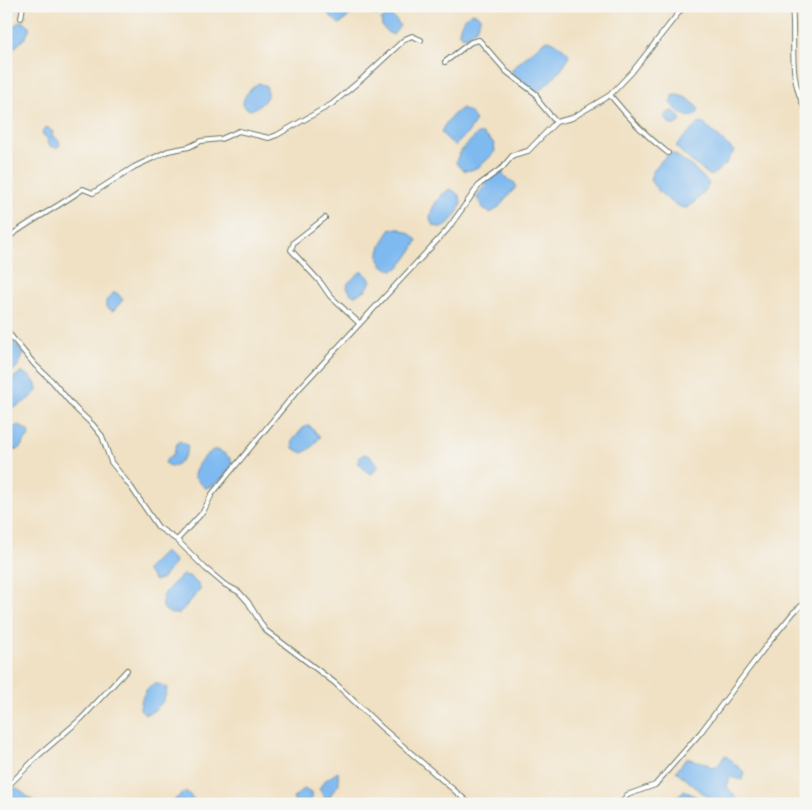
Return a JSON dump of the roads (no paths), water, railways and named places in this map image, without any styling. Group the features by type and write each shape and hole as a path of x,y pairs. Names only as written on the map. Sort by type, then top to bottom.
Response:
{"street":[{"path":"21,18 23,6"},
{"path":"177,540 204,512 212,494 281,410 447,230 480,184 502,168 513,155 528,151 556,122 572,118 610,95 632,72 684,6"},
{"path":"792,6 794,27 793,76 801,102 806,110"},
{"path":"6,239 33,219 60,206 81,190 85,189 93,193 134,167 168,151 189,147 201,141 221,139 239,131 269,138 277,135 332,104 405,39 412,36 421,40"},
{"path":"445,62 474,40 478,40 507,72 536,94 540,103 556,122"},
{"path":"610,95 648,136 668,153"},
{"path":"325,218 294,242 291,250 321,283 330,296 360,323"},
{"path":"6,330 35,365 102,436 111,462 158,527 177,540 224,584 239,592 248,602 265,630 328,678 470,804"},
{"path":"620,804 627,795 655,785 701,732 794,612 806,602"},
{"path":"6,788 39,755 82,718 127,670"}],"water":[{"path":"325,6 359,6 339,24 325,11"},
{"path":"370,6 395,6 385,14 377,16 373,13"},
{"path":"472,13 480,17 479,23 472,33 466,37 462,36 459,33 461,24"},
{"path":"390,14 400,26 393,35 382,26 381,20"},
{"path":"20,21 30,27 29,32 21,42 6,54 6,33"},
{"path":"548,40 554,42 569,54 568,59 558,74 540,90 532,90 511,73 513,68"},
{"path":"259,83 266,86 266,98 258,107 250,110 243,106 244,99 250,90"},
{"path":"673,95 685,97 699,110 692,116 684,115 670,103"},
{"path":"462,108 471,113 476,121 455,146 441,133 449,119"},
{"path":"671,111 675,112 680,118 680,122 675,125 671,125 665,118 665,115"},
{"path":"699,123 704,124 734,151 725,165 711,176 677,148 677,144"},
{"path":"47,127 53,132 52,137 59,141 60,145 57,148 50,146 47,142 48,139 43,135 42,131"},
{"path":"477,134 483,134 494,143 495,151 482,165 476,168 465,170 460,168 456,162 459,154"},
{"path":"673,153 695,169 709,183 700,197 686,208 676,205 666,198 650,180 658,164 665,157"},
{"path":"501,172 515,183 516,187 498,208 491,213 483,208 477,198 493,176"},
{"path":"450,189 460,197 460,207 445,227 436,226 430,218 431,211 439,198"},
{"path":"398,228 409,233 417,240 402,264 392,270 381,263 379,254 382,243 391,229"},
{"path":"360,272 364,272 371,280 367,289 355,296 351,294 347,287 348,283"},
{"path":"113,293 117,293 123,300 113,311 106,307 106,301"},
{"path":"6,333 24,354 18,366 6,377"},
{"path":"21,372 32,379 36,384 37,391 18,406 6,408 6,384"},
{"path":"19,425 28,431 29,436 18,450 6,446 6,441 9,430"},
{"path":"308,426 320,437 311,448 303,453 293,448 292,441 304,427"},
{"path":"180,441 188,446 185,456 172,467 165,463 173,454"},
{"path":"213,450 218,450 225,454 233,464 218,482 205,488 194,477 195,472 200,462"},
{"path":"364,454 370,456 379,466 372,474 367,472 357,462"},
{"path":"164,552 175,563 163,578 155,581 146,570"},
{"path":"183,575 189,576 200,586 200,590 179,614 173,614 165,610 162,600 171,586"},
{"path":"156,683 167,688 167,692 157,708 145,714 140,709 143,697 146,690"},
{"path":"725,755 744,772 742,780 730,777 727,787 741,804 716,804 676,771 687,758 712,768 718,766"},
{"path":"338,772 339,784 327,801 319,789 324,781"},
{"path":"12,787 18,789 37,804 17,804 7,796 7,791"},
{"path":"304,789 311,793 312,799 308,804 296,804 293,798"},
{"path":"684,790 698,798 698,804 672,804"},
{"path":"186,791 198,804 169,804"}]}
